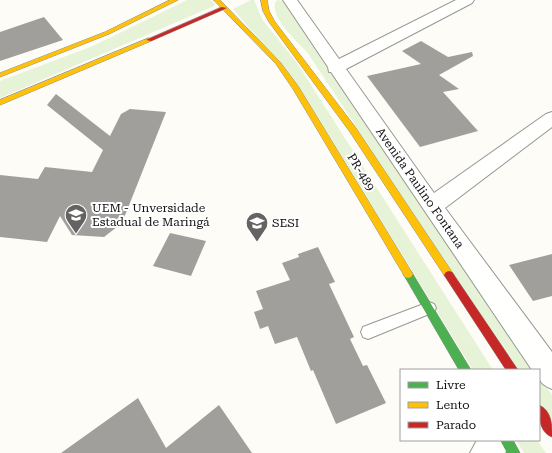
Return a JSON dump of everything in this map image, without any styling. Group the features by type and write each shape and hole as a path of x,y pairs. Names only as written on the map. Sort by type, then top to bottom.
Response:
{"main road":[{"path":"0,75 107,33 175,0"},
{"name":"PR-489","path":"264,0 266,11 272,22 353,130 511,369"},
{"path":"0,103 221,3 235,3"},
{"name":"PR-489","path":"221,3 278,63 296,88 464,369"},
{"path":"540,413 552,431"},
{"path":"507,441 514,453"}],"street":[{"name":"Avenida Paulino Fontana","path":"290,0 335,68 552,375"},
{"path":"335,68 467,0"},
{"path":"432,206 552,118"},
{"path":"485,453 496,441"}],"lane":[{"path":"368,332 429,308"}],"green space":[{"path":"187,0 210,0 215,4 214,6 0,98 0,81 93,46"},
{"path":"254,0 262,19 297,63 492,369 472,369 299,87 233,9"},
{"path":"277,0 283,1 349,95 534,369 516,369 307,52 279,20 275,6"},
{"path":"540,377 552,395 552,423 540,405"},
{"path":"517,441 538,441 546,453 524,453"}],"building":[{"path":"44,17 63,40 0,61 0,32"},
{"path":"421,41 448,57 472,52 473,56 439,75 459,89 443,92 478,131 420,147 367,76 421,64 402,51"},
{"path":"56,94 110,136 121,114 130,109 166,112 122,223 104,237 72,235 60,216 47,242 0,237 0,175 38,179 45,167 92,172 103,150 47,105"},
{"path":"170,233 206,241 191,276 153,266"},
{"path":"318,247 335,282 329,284 354,337 350,339 363,366 367,365 386,403 336,424 297,337 275,344 268,326 260,329 254,312 263,309 256,291 290,280 282,263 299,257 298,254"},
{"path":"552,254 552,296 533,301 509,265"},
{"path":"138,398 166,448 219,405 252,453 61,453"}],"traffic: fast":[{"path":"408,274 464,369"},
{"path":"507,441 514,453"}],"traffic: slow":[{"path":"0,75 107,33 175,0"},
{"path":"217,0 278,63 296,88 408,274"},
{"path":"264,0 266,11 272,22 353,130 449,275"},
{"path":"0,103 149,40"}],"traffic: jam":[{"path":"149,40 224,8"},
{"path":"449,275 511,369"},
{"path":"540,413 552,431"}],"place":[{"name":"UEM - Unversidade Estadual de Maringá","path":"76,234"},
{"name":"SESI","path":"257,242"}]}
